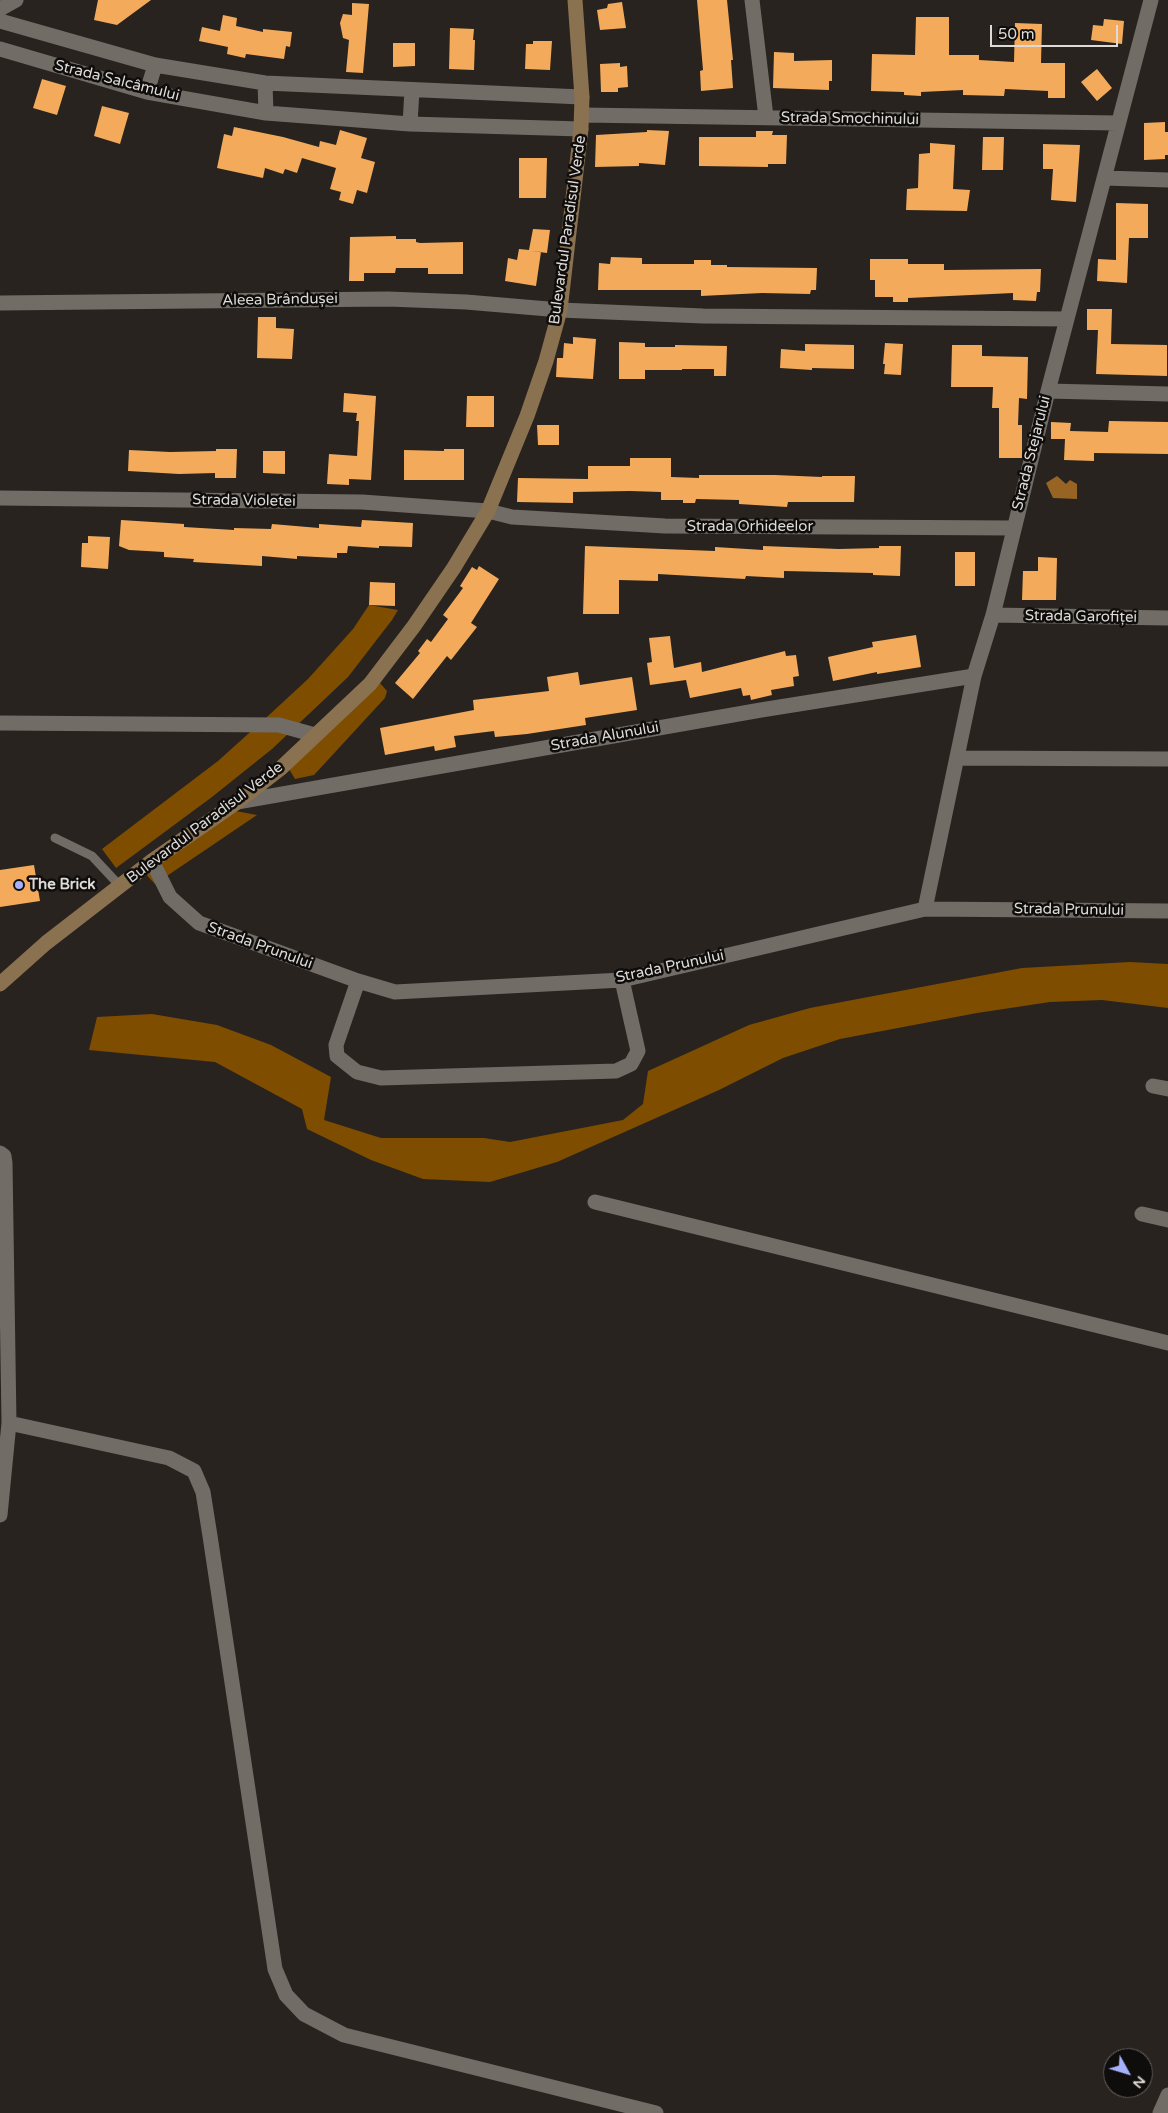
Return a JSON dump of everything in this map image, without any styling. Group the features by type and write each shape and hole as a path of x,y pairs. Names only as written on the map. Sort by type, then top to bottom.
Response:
{"street":[{"path":"0,10 16,0"},
{"name":"Bulevardul Paradisul Verde","path":"0,984 46,943 152,861 237,802 281,768 370,684 443,583 488,511 546,361 560,310 582,122 582,97 574,0"},
{"path":"752,0 766,118"},
{"name":"Strada Stejarului","path":"925,909 974,676 993,615 1048,391 1151,0"},
{"name":"Strada Salcâmului","path":"0,21 155,65 266,83 582,97"},
{"name":"Strada Salcâmului","path":"0,50 147,92 266,113 410,124 582,122"},
{"path":"147,92 155,65"},
{"path":"266,83 266,113"},
{"path":"410,124 412,90"},
{"name":"Strada Smochinului","path":"582,122 766,118 1118,123"},
{"path":"1104,178 1168,180"},
{"name":"Aleea Brândușei","path":"0,304 388,299 466,302 560,310"},
{"path":"560,310 702,316 1067,319"},
{"path":"1048,391 1168,394"},
{"name":"Strada Violetei","path":"0,498 362,502 488,511"},
{"name":"Strada Orhideelor","path":"488,511 512,517 665,526 1013,528"},
{"name":"Strada Garofiței","path":"993,615 1168,618"},
{"name":"Strada Alunului","path":"237,802 751,712 974,676"},
{"path":"0,723 279,726 315,735"},
{"path":"957,758 1168,759"},
{"name":"Strada Prunului","path":"152,861 170,897 199,923 358,981 395,992 622,980 925,909 1168,911"},
{"path":"358,981 336,1046 337,1056 357,1072 381,1078 616,1071 631,1064 638,1051 622,980"},
{"path":"1153,1086 1168,1089"},
{"path":"0,1152 4,1156 5,1163 9,1423 0,1515"},
{"path":"594,1202 1168,1343"},
{"path":"1142,1214 1168,1220"},
{"path":"9,1423 169,1458 194,1471 203,1492 275,1969 286,1995 304,2014 344,2035 656,2113"}],"lane":[{"path":"55,838 92,856 120,886"}],"shaded area":[{"path":"1057,476 1066,484 1070,480 1077,484 1077,499 1053,498 1046,483"},
{"path":"369,605 398,610 348,677 272,749 212,797 116,868 102,849 218,761 268,716 308,679 353,629"},
{"path":"380,683 387,691 385,698 314,775 295,779 289,769"},
{"path":"230,810 257,815 155,884 141,869"},
{"path":"1130,962 1168,964 1168,1008 1102,1000 1050,1002 977,1013 840,1039 783,1058 719,1090 557,1162 490,1182 423,1179 371,1160 307,1129 302,1109 215,1062 89,1050 97,1017 152,1014 217,1025 271,1045 331,1077 324,1120 381,1138 484,1138 510,1142 623,1120 643,1104 648,1071 749,1025 810,1008 1022,968"}],"building":[{"path":"98,0 151,0 117,25 94,20"},
{"path":"697,0 727,0 733,60 731,60 733,88 701,91 700,71 703,70"},
{"path":"622,2 626,28 600,30 597,10 607,8 608,4"},
{"path":"352,3 369,4 363,73 346,72 349,40 343,38 340,23 343,14 352,15"},
{"path":"223,15 237,18 236,26 263,32 263,29 292,32 290,47 286,46 284,59 246,54 245,58 227,54 228,47 199,41 202,27 220,31"},
{"path":"916,17 949,17 949,55 979,55 979,60 1014,62 1015,23 1042,24 1041,63 1065,63 1065,98 1048,98 1048,91 1005,89 1004,96 963,95 963,90 921,92 921,96 904,95 904,92 871,91 872,54 915,55"},
{"path":"1104,19 1124,21 1122,44 1091,40 1093,25 1103,26"},
{"path":"450,28 474,29 474,70 449,69"},
{"path":"533,41 552,41 550,70 525,69 526,44 533,44"},
{"path":"393,43 415,43 415,66 393,67"},
{"path":"774,52 794,53 794,61 832,60 832,81 829,81 829,90 773,88"},
{"path":"620,63 620,67 627,66 628,87 618,88 618,92 601,92 600,64"},
{"path":"1097,69 1112,88 1097,101 1081,82"},
{"path":"42,79 66,86 57,115 33,108"},
{"path":"102,106 129,113 120,144 94,136"},
{"path":"1165,122 1165,132 1168,132 1168,155 1165,155 1165,159 1144,160 1144,123"},
{"path":"234,127 319,147 320,141 336,145 340,130 367,138 361,158 375,162 367,193 357,190 353,204 339,200 341,192 330,189 336,168 302,158 297,173 285,169 283,174 265,168 263,178 217,168 224,134 232,136"},
{"path":"647,130 669,131 665,165 639,163 639,166 595,167 596,135 647,132"},
{"path":"756,131 773,131 772,135 787,135 786,164 768,164 768,167 699,166 699,137 756,137"},
{"path":"983,137 1004,137 1003,170 982,170"},
{"path":"930,143 955,145 953,189 970,190 967,211 906,210 907,189 918,188 919,154 930,153"},
{"path":"1043,144 1080,145 1076,202 1051,200 1053,169 1043,169"},
{"path":"519,158 547,158 546,198 519,198"},
{"path":"1116,203 1148,204 1148,238 1129,238 1127,283 1097,281 1098,259 1116,260"},
{"path":"533,229 550,230 547,253 541,252 536,286 505,281 508,258 517,260 519,249 529,250"},
{"path":"396,236 396,239 416,239 416,242 420,243 463,242 463,274 428,274 428,268 396,268 395,273 364,273 364,281 349,281 350,237"},
{"path":"611,257 642,258 642,264 694,264 694,260 711,260 711,265 727,265 727,267 817,268 816,290 811,290 810,294 762,293 701,296 701,290 598,290 599,263 610,264"},
{"path":"870,259 908,259 908,264 944,264 944,270 1041,269 1040,292 1037,292 1036,301 1013,300 1013,293 908,298 908,302 893,302 893,297 875,297 875,280 870,280"},
{"path":"1087,309 1112,309 1111,344 1167,345 1167,376 1096,374 1098,330 1087,330"},
{"path":"258,317 276,317 276,328 294,329 292,359 257,358"},
{"path":"573,337 596,339 593,379 556,377 557,358 563,358 564,343 573,344"},
{"path":"619,342 645,343 645,347 675,347 675,345 727,346 726,376 714,376 714,369 645,370 645,379 619,379"},
{"path":"885,343 903,344 901,375 884,374"},
{"path":"805,344 854,345 854,369 812,368 812,370 780,368 781,349 805,351"},
{"path":"952,345 982,345 982,356 1028,357 1027,399 1019,398 1018,425 1022,425 1022,458 999,458 999,408 992,408 993,387 951,387"},
{"path":"344,393 376,396 371,480 349,479 349,485 327,484 329,454 357,456 359,421 356,421 357,413 343,412"},
{"path":"467,396 494,396 494,427 466,427"},
{"path":"1109,421 1168,422 1168,454 1094,453 1094,461 1064,460 1065,439 1051,439 1051,422 1071,423 1070,431 1108,432"},
{"path":"537,425 559,425 559,445 538,445"},
{"path":"216,449 237,449 236,478 215,478 215,473 179,474 128,471 129,450 170,452 216,451"},
{"path":"444,449 464,449 464,480 404,480 404,450 444,451"},
{"path":"263,451 285,451 285,474 263,473"},
{"path":"630,458 671,458 671,477 699,478 699,475 855,476 854,502 788,502 787,507 739,504 739,500 696,499 695,503 683,503 683,500 661,500 661,492 630,491 573,492 573,503 517,502 518,478 588,479 588,466 630,466"},
{"path":"121,520 184,524 184,527 234,530 234,528 271,529 272,524 319,528 319,524 361,527 362,520 413,523 412,547 379,546 379,548 348,546 347,553 337,553 337,558 297,556 297,559 262,556 262,566 193,562 194,559 164,557 164,552 129,550 119,546"},
{"path":"88,536 110,537 108,569 81,567 82,543 88,543"},
{"path":"585,546 715,551 715,547 763,550 763,546 839,549 901,546 900,576 873,575 873,573 784,571 784,578 746,576 745,579 658,574 658,581 619,580 619,614 583,614"},
{"path":"955,552 975,552 975,586 955,586"},
{"path":"1038,557 1057,558 1056,600 1022,600 1023,571 1038,571"},
{"path":"479,566 499,579 471,623 477,627 451,660 447,656 413,699 395,683 420,653 418,651 427,639 431,642 448,619 443,615 463,588 460,586 472,567 477,570"},
{"path":"370,582 395,583 395,606 369,605"},
{"path":"916,635 921,667 877,674 877,672 833,681 828,657 873,647 872,642"},
{"path":"670,636 674,668 701,662 702,672 785,651 786,656 796,655 799,676 793,677 794,686 771,690 772,695 751,700 750,695 743,696 741,688 690,698 686,680 650,685 647,663 652,662 649,638"},
{"path":"578,672 580,685 632,677 637,710 585,718 586,725 527,734 495,737 494,731 454,736 456,747 435,751 434,746 385,755 380,728 474,710 473,700 549,691 547,677"},
{"name":"The Brick","path":"34,865 40,901 0,907 0,870"}],"place":[{"name":"The Brick","path":"19,885"}]}
